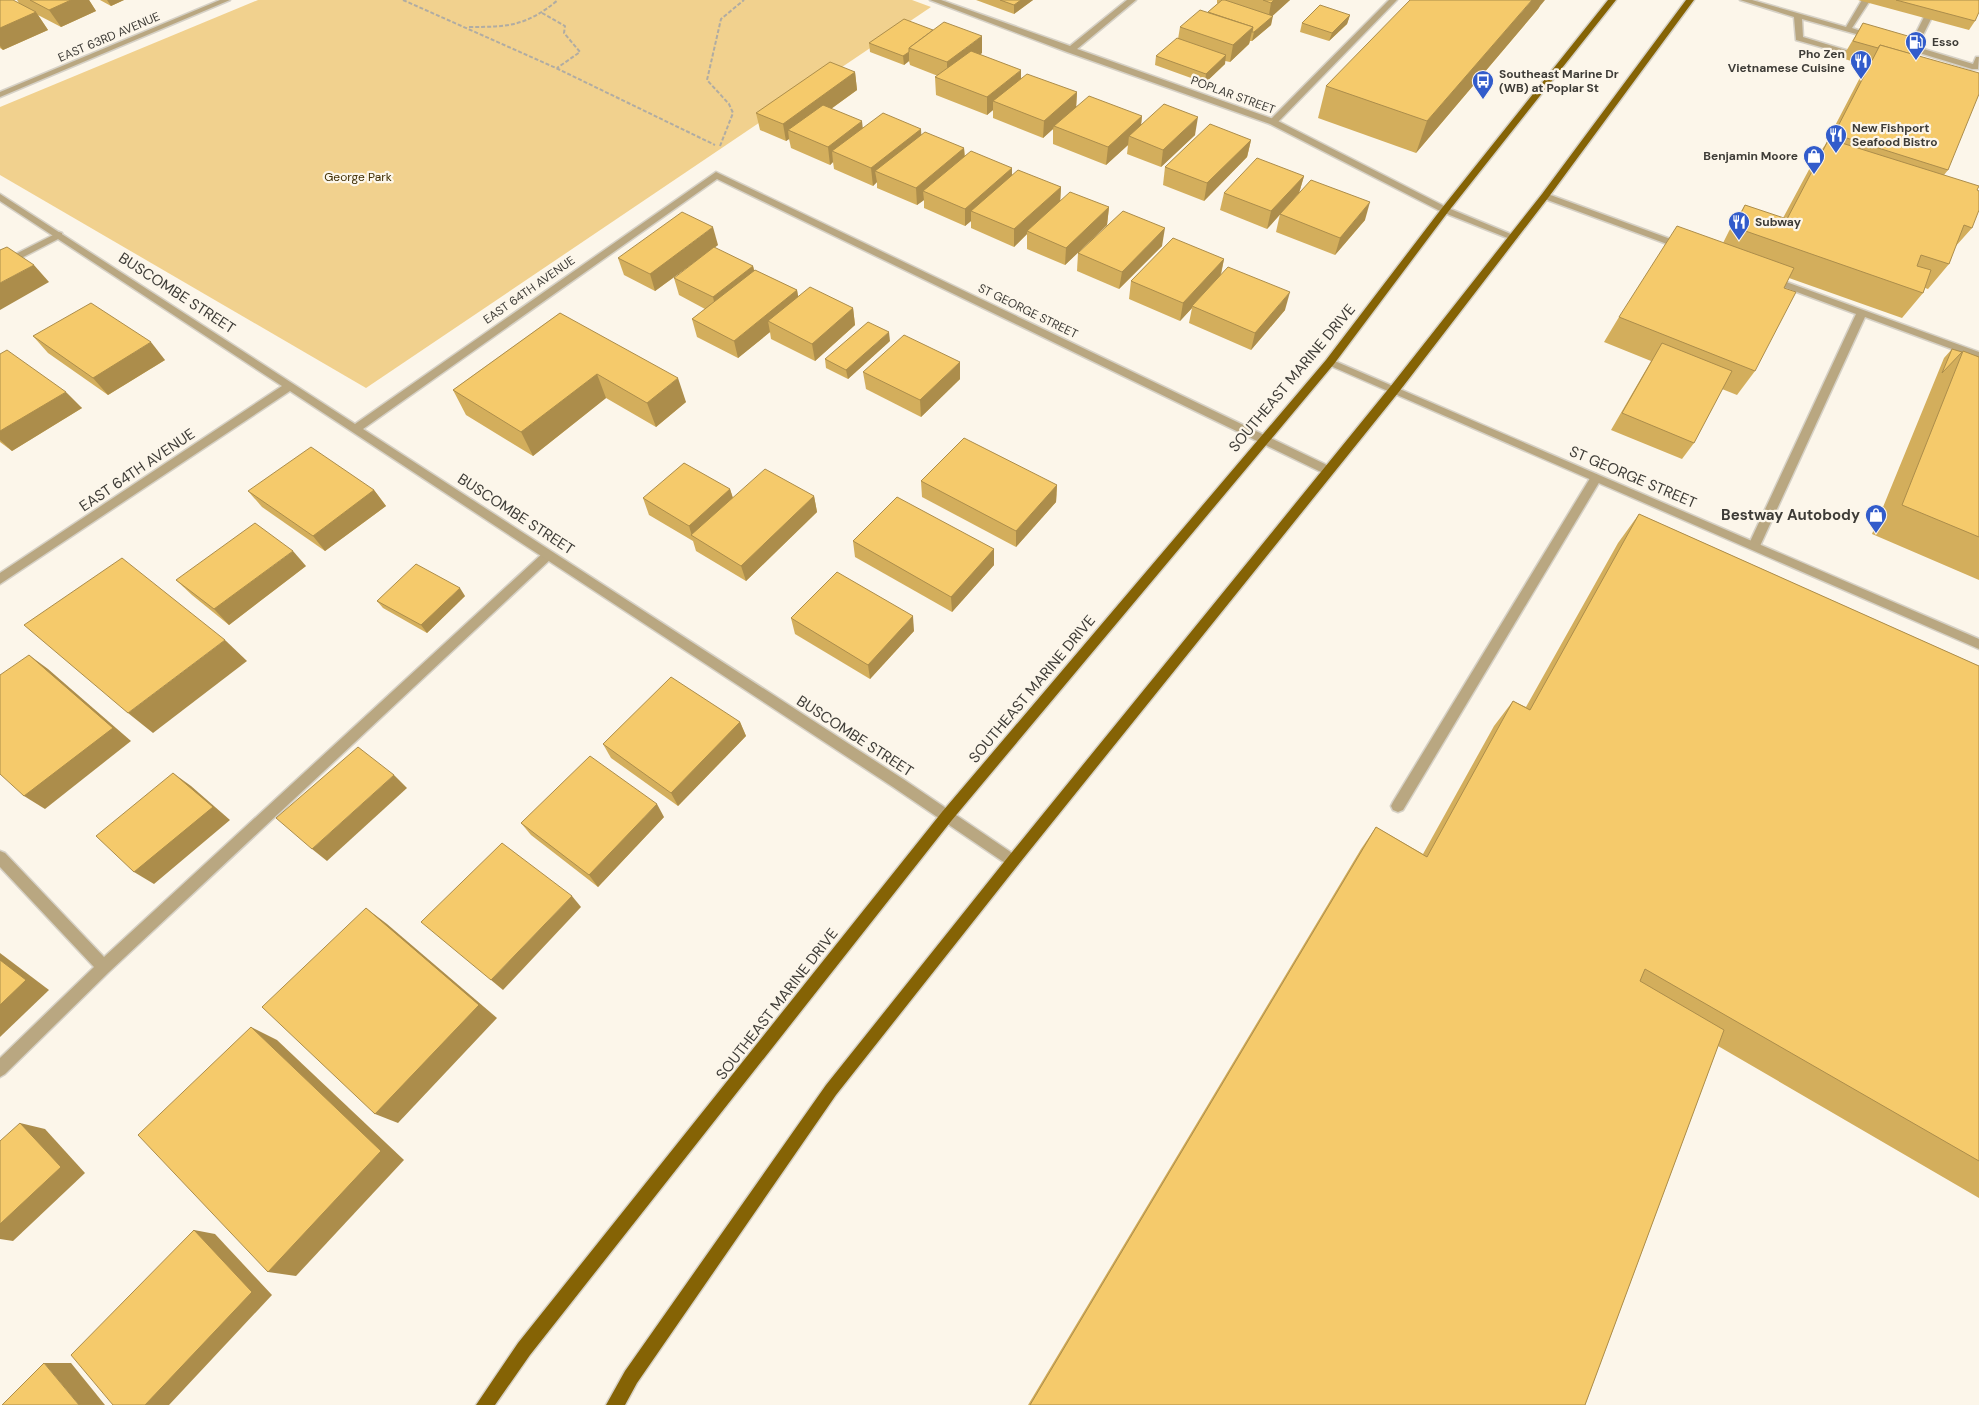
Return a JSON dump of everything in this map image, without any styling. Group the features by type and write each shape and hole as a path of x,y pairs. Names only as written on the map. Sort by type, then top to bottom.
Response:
{"main road":[{"name":"SOUTHEAST MARINE DRIVE","path":"485,1405 524,1349 947,816 1262,440 1330,362 1445,210 1612,0"},
{"path":"615,1405 631,1377 831,1090 1327,470 1394,390 1545,196 1690,0"}],"street":[{"name":"EAST 63RD AVENUE","path":"0,95 226,0"},
{"name":"POPLAR STREET","path":"934,0 1273,122 1445,210 1514,236"},
{"path":"1070,50 1132,0"},
{"path":"1273,122 1393,0"},
{"path":"1744,0 1884,40"},
{"path":"1780,10 1786,0"},
{"path":"1848,29 1865,2"},
{"path":"1798,15 1799,38 1845,52"},
{"path":"1912,48 1927,19"},
{"path":"1893,42 1975,66"},
{"name":"EAST 64TH AVENUE","path":"357,428 716,175"},
{"name":"ST GEORGE STREET","path":"716,175 1327,470"},
{"path":"1545,196 1686,248"},
{"name":"BUSCOMBE STREET","path":"0,197 357,428 1013,861"},
{"path":"0,266 59,235"},
{"path":"1760,276 1979,356"},
{"path":"1754,546 1862,313"},
{"name":"ST GEORGE STREET","path":"1330,362 1979,644"},
{"name":"EAST 64TH AVENUE","path":"0,579 290,386"},
{"path":"1398,806 1596,478"},
{"path":"0,1069 104,967 548,555"},
{"path":"0,857 104,967"}],"path":[{"path":"403,0 466,26 556,68 719,148 733,113 729,104 714,90 707,80 709,67 721,20 744,0"},
{"path":"466,26 498,27 529,21 558,0"},
{"path":"542,13 565,26 564,33 580,52 556,68"}],"green space":[{"name":"George Park","path":"258,0 912,0 931,7 366,388 0,175 0,107"}],"building":[{"path":"0,0 13,0 36,12 0,28"},
{"path":"30,0 71,0 49,10"},
{"path":"1000,0 1021,0 1014,5"},
{"path":"1222,0 1273,16 1252,32 1253,27 1208,12"},
{"path":"1263,0 1274,0 1271,3"},
{"path":"1410,0 1532,0 1427,121 1326,86"},
{"path":"1896,0 1979,0 1979,12 1975,21"},
{"path":"1320,5 1350,15 1332,33 1302,23"},
{"path":"1200,10 1253,27 1233,45 1180,27"},
{"path":"904,19 933,30 909,48 909,52 903,56 869,43"},
{"path":"944,22 982,36 947,62 909,48"},
{"path":"1863,23 1925,41 1918,56 1880,45 1878,48 1853,41"},
{"path":"1177,38 1226,55 1206,74 1156,56"},
{"path":"1880,45 1979,73 1979,94 1948,170 1834,134"},
{"path":"971,51 1021,70 987,97 935,77"},
{"path":"830,62 855,72 783,124 756,113"},
{"path":"1027,74 1077,92 1044,121 993,101"},
{"path":"1089,96 1142,116 1108,147 1054,126"},
{"path":"1164,104 1198,117 1163,150 1129,136"},
{"path":"823,105 862,121 828,147 788,130"},
{"path":"883,113 921,129 871,168 832,151"},
{"path":"1210,124 1251,140 1207,183 1165,167"},
{"path":"925,132 964,148 916,188 875,171"},
{"path":"1829,139 1979,186 1977,190 1979,191 1979,210 1972,228 1964,225 1949,264 1921,255 1917,266 1931,270 1923,293 1734,227 1745,205 1787,219"},
{"path":"971,151 1012,168 965,209 923,191"},
{"path":"1257,158 1304,176 1271,211 1224,193"},
{"path":"1018,170 1061,187 1014,229 971,211"},
{"path":"1311,180 1370,202 1340,238 1280,214"},
{"path":"1070,192 1109,207 1066,248 1027,231"},
{"path":"1123,211 1165,228 1122,272 1078,253"},
{"path":"682,212 713,227 650,274 618,258"},
{"path":"1677,226 1794,268 1784,288 1796,292 1755,371 1619,317"},
{"path":"1173,238 1224,259 1183,303 1131,281"},
{"path":"7,247 34,265 0,283 0,250"},
{"path":"714,247 753,266 713,297 674,278"},
{"path":"1228,267 1290,292 1255,333 1192,306"},
{"path":"755,270 797,290 734,341 692,319"},
{"path":"810,287 853,308 812,344 768,321"},
{"path":"91,303 151,342 93,378 33,336"},
{"path":"560,313 678,378 647,403 597,374 521,432 453,390"},
{"path":"868,322 889,332 846,370 825,359"},
{"path":"904,335 960,362 920,400 863,372"},
{"path":"1662,343 1732,371 1694,443 1622,413"},
{"path":"1952,349 1962,352 1942,373"},
{"path":"7,350 66,392 0,431 0,354"},
{"path":"1963,351 1979,357 1979,537 1902,505"},
{"path":"964,438 1057,485 1016,531 921,481"},
{"path":"311,447 374,490 313,536 248,491"},
{"path":"684,463 730,489 689,526 643,498"},
{"path":"765,469 814,496 741,566 691,535"},
{"path":"897,497 994,549 951,597 853,541"},
{"path":"1639,514 1979,666 1979,1161 1645,969 1640,981 1724,1030 1585,1405 1030,1405 1376,827 1427,857 1513,701 1530,710"},
{"path":"255,523 293,551 214,609 176,580"},
{"path":"122,558 225,640 128,713 24,625"},
{"path":"416,564 460,588 421,625 377,601"},
{"path":"837,572 913,616 868,665 791,618"},
{"path":"29,655 113,728 24,796 0,774 0,675"},
{"path":"671,677 740,722 671,793 603,744"},
{"path":"358,747 394,775 312,849 276,818"},
{"path":"590,756 657,804 589,875 521,823"},
{"path":"173,773 213,807 134,872 96,836"},
{"path":"502,843 572,896 491,980 421,922"},
{"path":"366,908 479,1005 375,1114 262,1007"},
{"path":"0,960 26,980 0,1005"},
{"path":"251,1027 381,1151 268,1272 138,1135"},
{"path":"20,1123 61,1167 0,1224 0,1141"},
{"path":"194,1230 252,1292 145,1405 113,1405 71,1355"},
{"path":"44,1363 79,1405 2,1405"}],"place":[{"name":"Esso","path":"1916,61"},
{"name":"Pho Zen Vietnamese Cuisine","path":"1861,80"},
{"name":"Southeast Marine Dr (WB) at Poplar St","path":"1483,100"},
{"name":"New Fishport Seafood Bistro","path":"1836,154"},
{"name":"Benjamin Moore","path":"1814,175"},
{"name":"Subway","path":"1739,241"},
{"name":"Bestway Autobody","path":"1876,534"}]}
